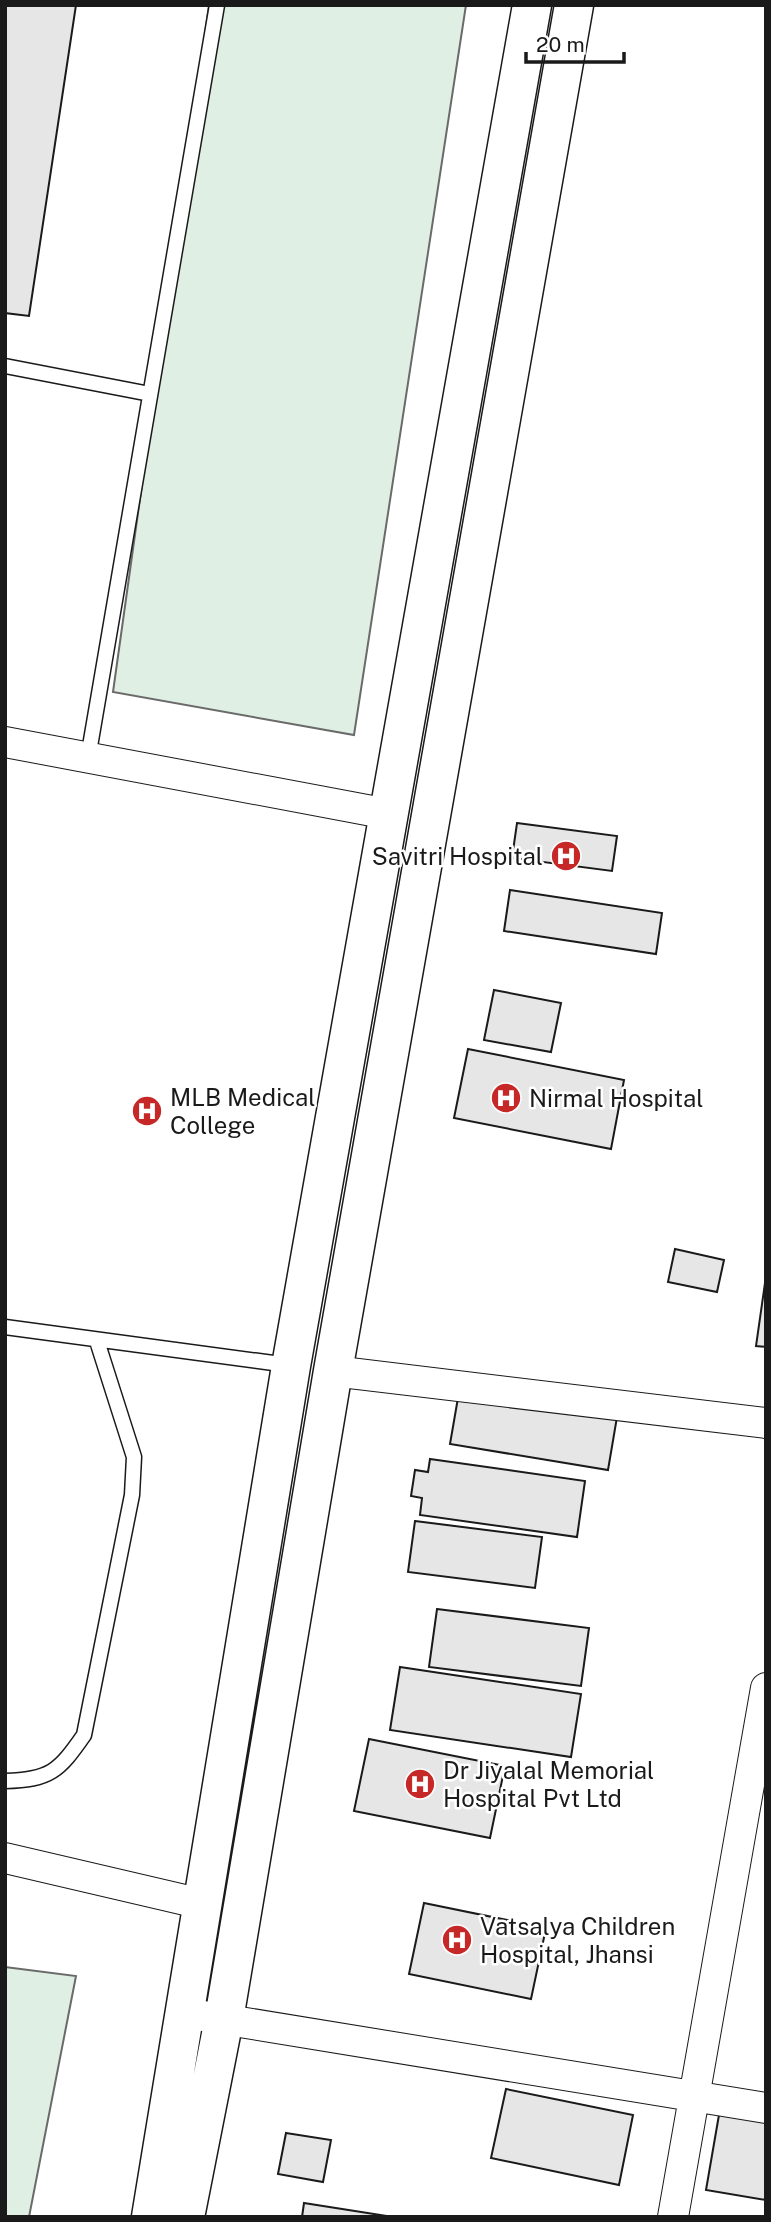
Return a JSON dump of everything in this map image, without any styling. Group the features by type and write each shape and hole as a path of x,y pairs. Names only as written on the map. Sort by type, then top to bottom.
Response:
{"main road":[{"path":"151,2217 187,2013 202,1904 291,1366 532,5"},
{"path":"186,2217 224,2020 333,1371 574,5"}],"street":[{"path":"5,742 388,814"},
{"path":"333,1371 766,1423"},
{"path":"673,2217 766,1688"},
{"path":"5,1858 202,1904"},
{"path":"187,2013 766,2108"}],"lane":[{"path":"88,758 217,5"},
{"path":"5,366 150,394"},
{"path":"5,1327 291,1366"},
{"path":"5,1781 37,1780 65,1762 85,1735 132,1495 134,1457 97,1341"}],"green space":[{"path":"209,5 466,5 354,735 113,692"},
{"path":"5,1967 76,1976 29,2217 5,2217"}],"building":[{"path":"5,5 76,5 29,316 5,313"},
{"path":"517,823 617,836 612,871 512,858"},
{"path":"510,890 662,913 656,954 504,931"},
{"path":"494,990 561,1003 551,1052 484,1040"},
{"path":"468,1049 624,1080 611,1149 454,1118"},
{"path":"675,1249 724,1260 717,1292 668,1282"},
{"path":"766,1276 766,1347 756,1346"},
{"path":"459,1392 617,1417 608,1470 450,1444"},
{"path":"430,1459 585,1481 577,1537 420,1515 422,1498 411,1496 415,1470 428,1472"},
{"path":"415,1521 542,1537 535,1588 408,1572"},
{"path":"437,1609 589,1628 581,1686 429,1667"},
{"path":"400,1667 581,1694 571,1757 390,1730"},
{"path":"369,1739 505,1766 490,1838 354,1811"},
{"path":"424,1903 546,1928 531,1999 409,1974"},
{"path":"506,2089 633,2115 619,2185 491,2158"},
{"path":"720,2109 766,2116 766,2200 706,2190"},
{"path":"286,2133 331,2140 323,2182 278,2174"},
{"path":"304,2203 393,2217 302,2217"}],"place":[{"name":"Savitri Hospital","path":"566,856"},
{"name":"Nirmal Hospital","path":"506,1098"},
{"name":"MLB Medical College","path":"147,1111"},
{"name":"Dr Jiyalal Memorial Hospital Pvt Ltd","path":"420,1784"},
{"name":"Vatsalya Children Hospital, Jhansi","path":"457,1940"}]}
